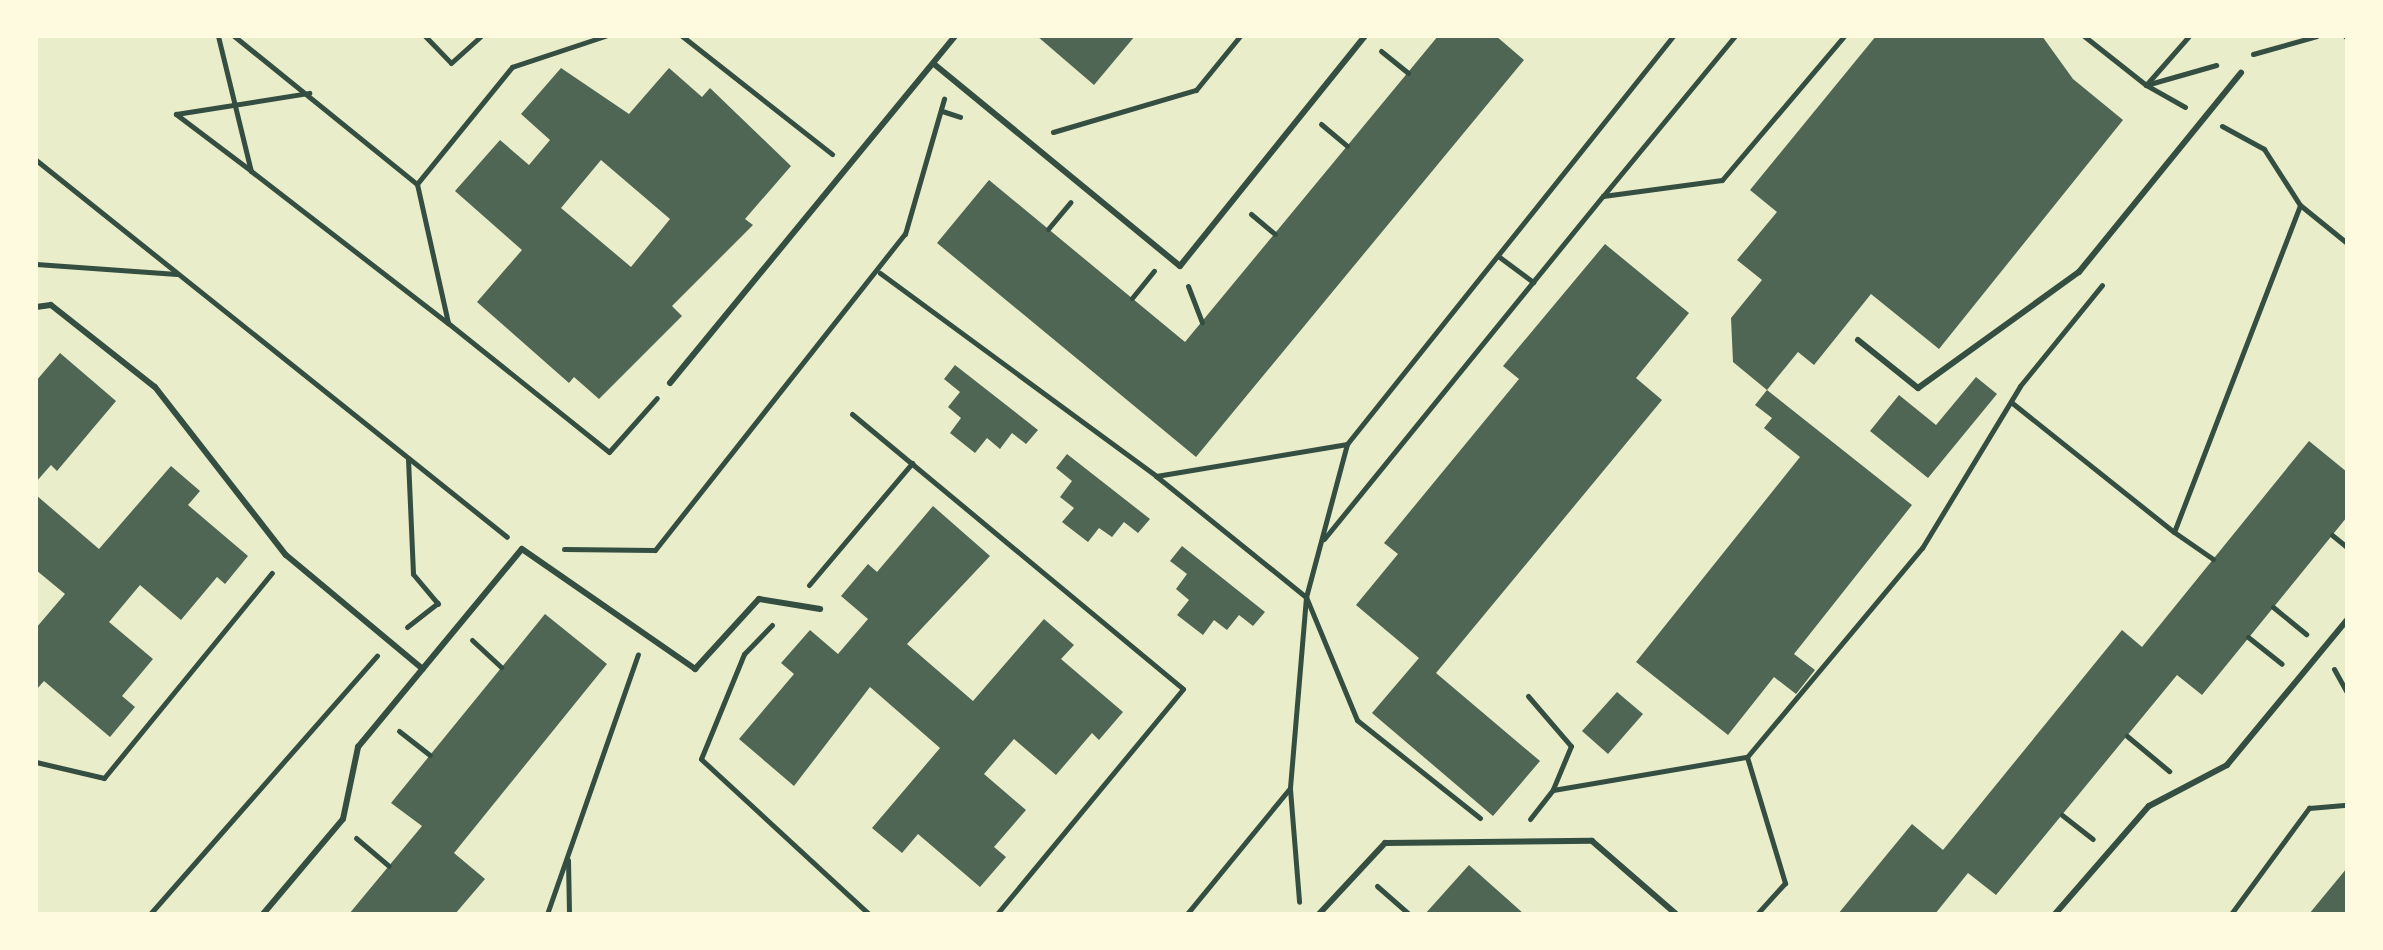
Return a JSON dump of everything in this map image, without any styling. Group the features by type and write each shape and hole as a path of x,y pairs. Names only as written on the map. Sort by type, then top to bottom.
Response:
{"lane":[{"path":"670,383 955,36"},
{"path":"934,64 1180,266 1365,37"},
{"path":"1858,340 1918,388 2079,272 2241,73"},
{"path":"36,307 51,305 155,387 286,555 423,669"},
{"path":"263,914 343,819 358,747 522,549 695,669 759,599 820,609"},
{"path":"2055,914 2149,806 2227,765 2347,620"},
{"path":"1319,914 1385,843 1592,841 1676,914"}],"path":[{"path":"218,36 251,171"},
{"path":"234,36 309,93 417,184 448,323"},
{"path":"425,36 451,63 481,36"},
{"path":"417,184 512,67 605,36"},
{"path":"682,36 849,167"},
{"path":"1026,140 1196,90 1240,36"},
{"path":"1300,914 1290,788 1306,597 1347,444 1673,36"},
{"path":"1321,543 1735,36"},
{"path":"1603,196 1722,180 1844,36"},
{"path":"2084,36 2146,85 2264,149 2300,205 2347,243"},
{"path":"2146,85 2189,36"},
{"path":"2243,57 2317,36"},
{"path":"1365,37 1408,73"},
{"path":"2146,85 2228,62"},
{"path":"36,160 522,549 655,550 880,273 905,234 942,111 947,75"},
{"path":"309,93 176,114 448,323 609,452 670,383"},
{"path":"942,111 970,121"},
{"path":"1305,111 1347,146"},
{"path":"2218,142 2228,129"},
{"path":"1048,229 1083,187"},
{"path":"1234,200 1275,234"},
{"path":"2174,532 2300,205"},
{"path":"1132,298 1167,256"},
{"path":"1498,256 1533,282"},
{"path":"36,264 178,274"},
{"path":"1180,266 1202,322"},
{"path":"880,273 1156,476 1306,597 1357,720 1511,843 1553,790 1571,746 1528,696"},
{"path":"1553,790 1747,757 1922,548 2011,402 2109,276"},
{"path":"2011,402 2174,532 2213,559"},
{"path":"852,414 1183,689 997,914"},
{"path":"1156,476 1347,444"},
{"path":"408,458 413,574 458,628 501,667"},
{"path":"869,914 701,759 744,654 792,605 912,463"},
{"path":"2332,535 2347,547"},
{"path":"36,762 104,778 286,555"},
{"path":"150,914 390,640 438,603"},
{"path":"2273,607 2322,647"},
{"path":"547,914 645,634"},
{"path":"2248,637 2298,677"},
{"path":"383,718 430,755"},
{"path":"2127,736 2187,786"},
{"path":"1747,757 1785,883 1757,914"},
{"path":"1187,914 1290,788"},
{"path":"2231,914 2309,808 2347,805"},
{"path":"2062,815 2109,852"},
{"path":"343,819 389,866"},
{"path":"568,855 569,914"},
{"path":"1358,870 1409,914"}],"building":[{"path":"1037,36 1135,36 1094,85"},
{"path":"1438,36 1496,36 1524,60 1196,457 937,243 989,180 1185,342"},
{"path":"1876,36 2042,36 2073,79 2123,120 1939,349 1871,294 1814,365 1798,352 1767,390 1733,362 1731,318 1762,280 1737,260 1777,212 1750,190"},
{"path":"561,68 629,114 669,68 702,97 710,88 791,166 745,219 753,225 672,306 682,316 599,399 574,377 569,383 477,302 522,250 455,191 500,140 529,165 550,140 521,114","holes":["601,160 670,219 631,267 561,208"]},
{"path":"1605,244 1689,313 1636,378 1662,400 1436,673 1540,761 1493,816 1372,713 1419,658 1356,605 1398,554 1384,543 1519,379 1503,366"},
{"path":"60,353 116,401 57,471 51,465 36,482 36,381"},
{"path":"955,365 1038,430 1026,444 1012,433 1000,449 987,438 975,453 950,433 961,418 948,407 960,392 944,379"},
{"path":"1976,377 1997,394 1928,478 1870,431 1899,395 1936,425"},
{"path":"1767,390 1912,505 1794,654 1815,670 1796,694 1774,677 1728,735 1636,662 1800,457 1764,428 1772,418 1755,405"},
{"path":"2309,441 2347,472 2347,517 2202,695 2177,675 1996,895 1968,873 1935,914 1838,914 1912,824 1943,850 2122,630 2142,647"},
{"path":"1067,454 1150,519 1138,533 1124,522 1112,537 1099,528 1088,542 1062,522 1074,508 1060,497 1072,481 1056,468"},
{"path":"171,466 200,491 188,505 248,556 225,584 217,577 181,620 140,585 109,622 153,659 122,696 135,707 110,737 44,681 36,690 36,628 65,594 36,570 36,495 99,549"},
{"path":"933,506 990,556 907,644 973,701 1044,619 1074,645 1061,659 1123,712 1099,740 1092,733 1056,775 1014,739 984,774 1026,810 994,847 1006,857 980,887 918,834 902,853 872,828 940,748 870,687 794,786 739,739 794,674 781,663 810,630 838,654 868,619 841,596 868,564 877,572"},
{"path":"1182,546 1265,612 1253,626 1239,615 1227,630 1214,620 1203,635 1177,615 1189,600 1176,589 1187,574 1170,561"},
{"path":"545,614 607,664 454,853 485,879 455,914 349,914 422,826 391,803"},
{"path":"1617,692 1643,714 1608,754 1582,731"},
{"path":"1469,865 1524,914 1425,914"},
{"path":"2347,868 2347,914 2309,914"}]}
